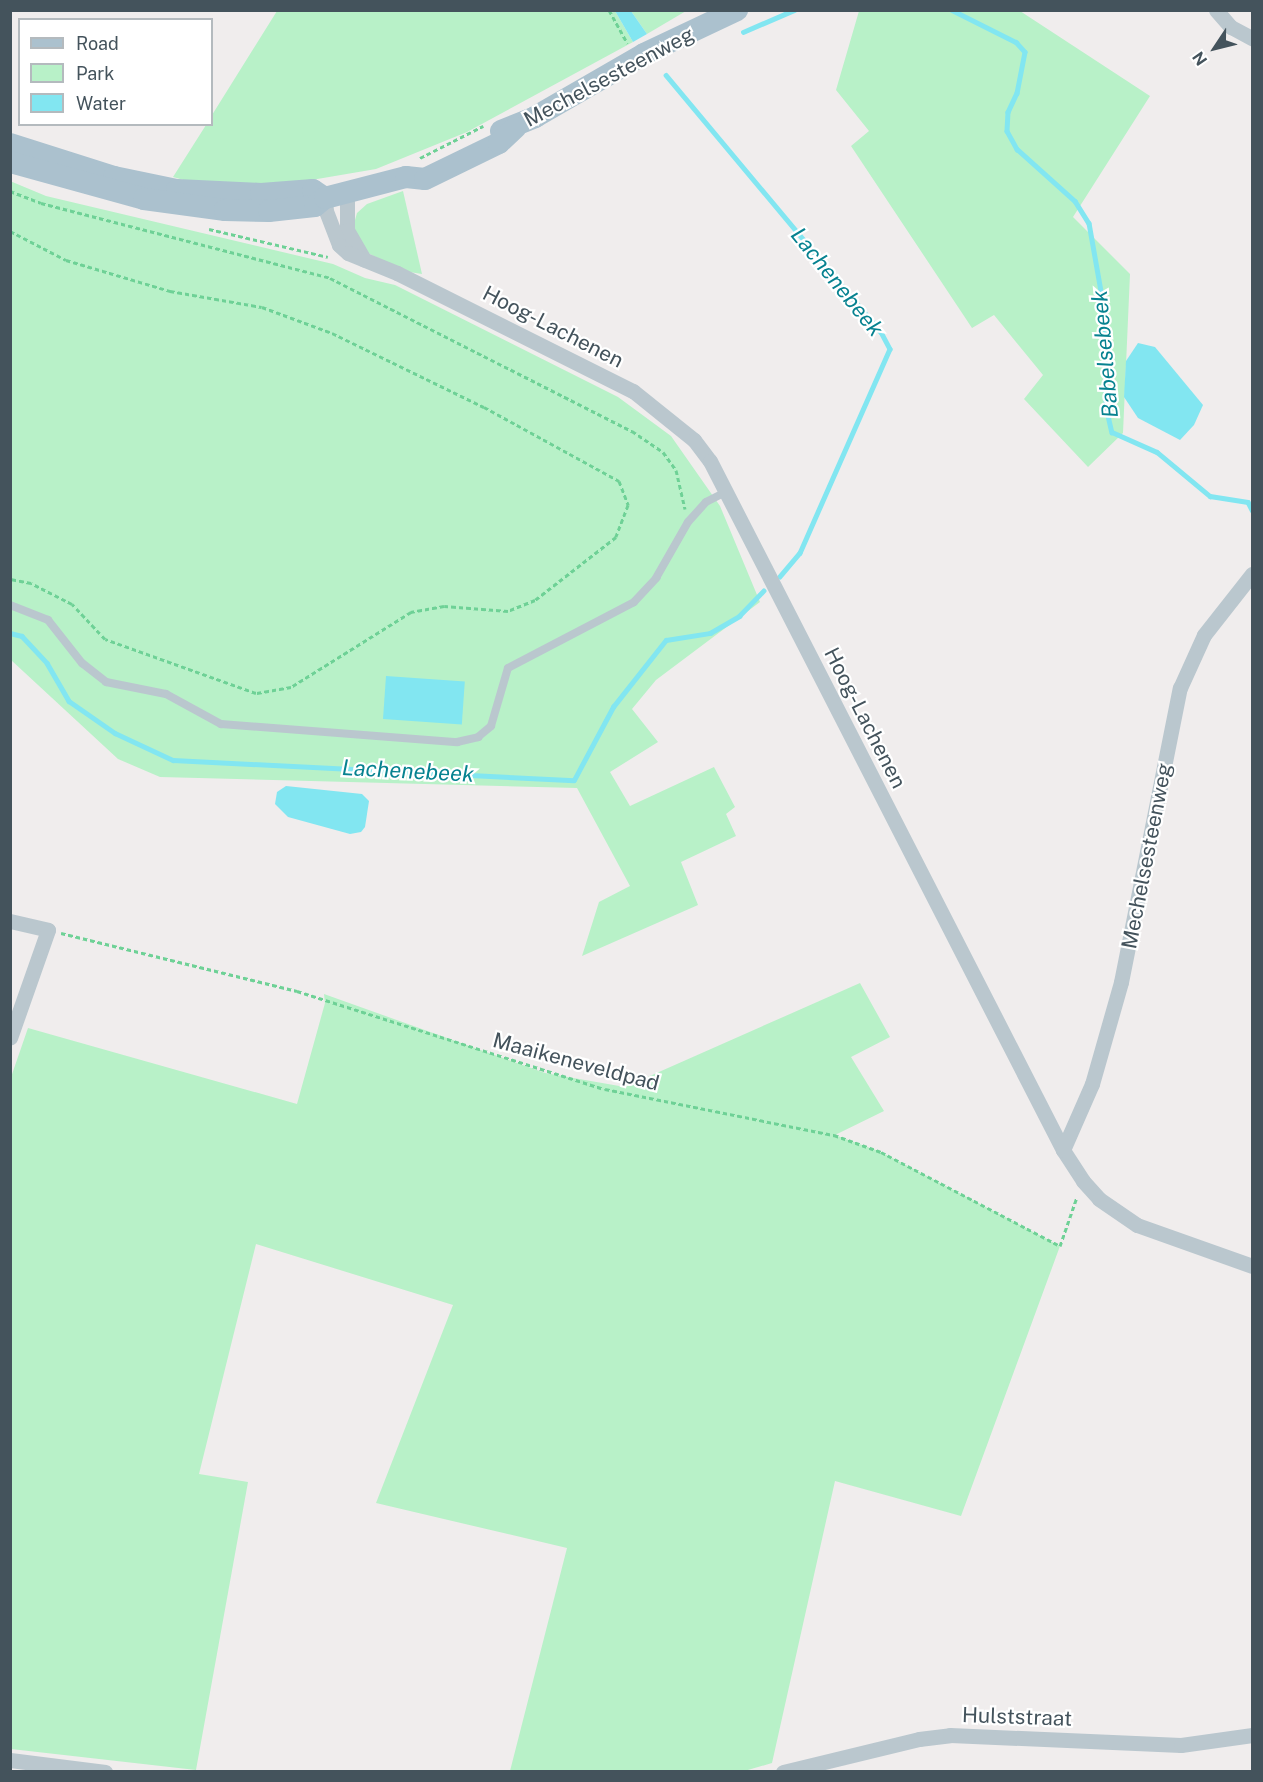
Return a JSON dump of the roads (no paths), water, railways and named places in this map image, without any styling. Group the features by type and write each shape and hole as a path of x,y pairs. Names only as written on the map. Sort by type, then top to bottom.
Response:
{"main road":[{"name":"Mechelsesteenweg","path":"10,162 96,189 183,206 269,211 315,206 515,128 644,54 737,10"},
{"path":"10,144 114,177 177,190 226,194 314,190 336,196"}],"street":[{"path":"1216,10 1231,27 1252,38"},
{"path":"336,196 347,230 364,259"},
{"name":"Hoog-Lachenen","path":"336,196 326,211 339,245 633,391 694,440 726,492 1063,1150 1083,1181 1119,1214 1137,1225 1252,1266"},
{"name":"Mechelsesteenweg","path":"1063,1150 1092,1084 1118,993 1180,688 1203,636 1252,574"},
{"path":"10,921 48,930 10,1038"},
{"name":"Hulststraat","path":"783,1772 919,1739 950,1735 1181,1745 1252,1735"},
{"path":"10,1760 105,1772"}],"lane":[{"path":"10,605 48,620 82,663 106,681 166,694 221,724 457,742 478,737 491,726 508,668 634,602 656,578 688,522 706,502 726,492"}],"water":[{"path":"615,11 631,11 647,34 633,42"},
{"path":"1138,343 1155,347 1203,405 1194,425 1180,440 1138,418 1124,397 1126,361"},
{"path":"386,676 465,682 462,724 383,719"},
{"path":"286,786 362,794 369,801 365,827 361,832 350,834 288,817 275,804 277,792"}],"waterway":[{"name":"Babelsebeek","path":"743,32 794,10"},
{"name":"Babelsebeek","path":"952,10 1016,42 1025,52 1017,93 1008,112 1007,131 1017,149 1075,201 1089,223 1105,314 1106,407 1112,432 1157,452 1210,496 1248,502 1252,510"},
{"name":"Lachenebeek","path":"666,75 881,332 890,349 800,553 780,577"},
{"name":"Lachenebeek","path":"10,633 22,636 47,663 69,701 115,733 173,760 574,780 613,707 666,640 710,633 739,616 763,591"}]}
